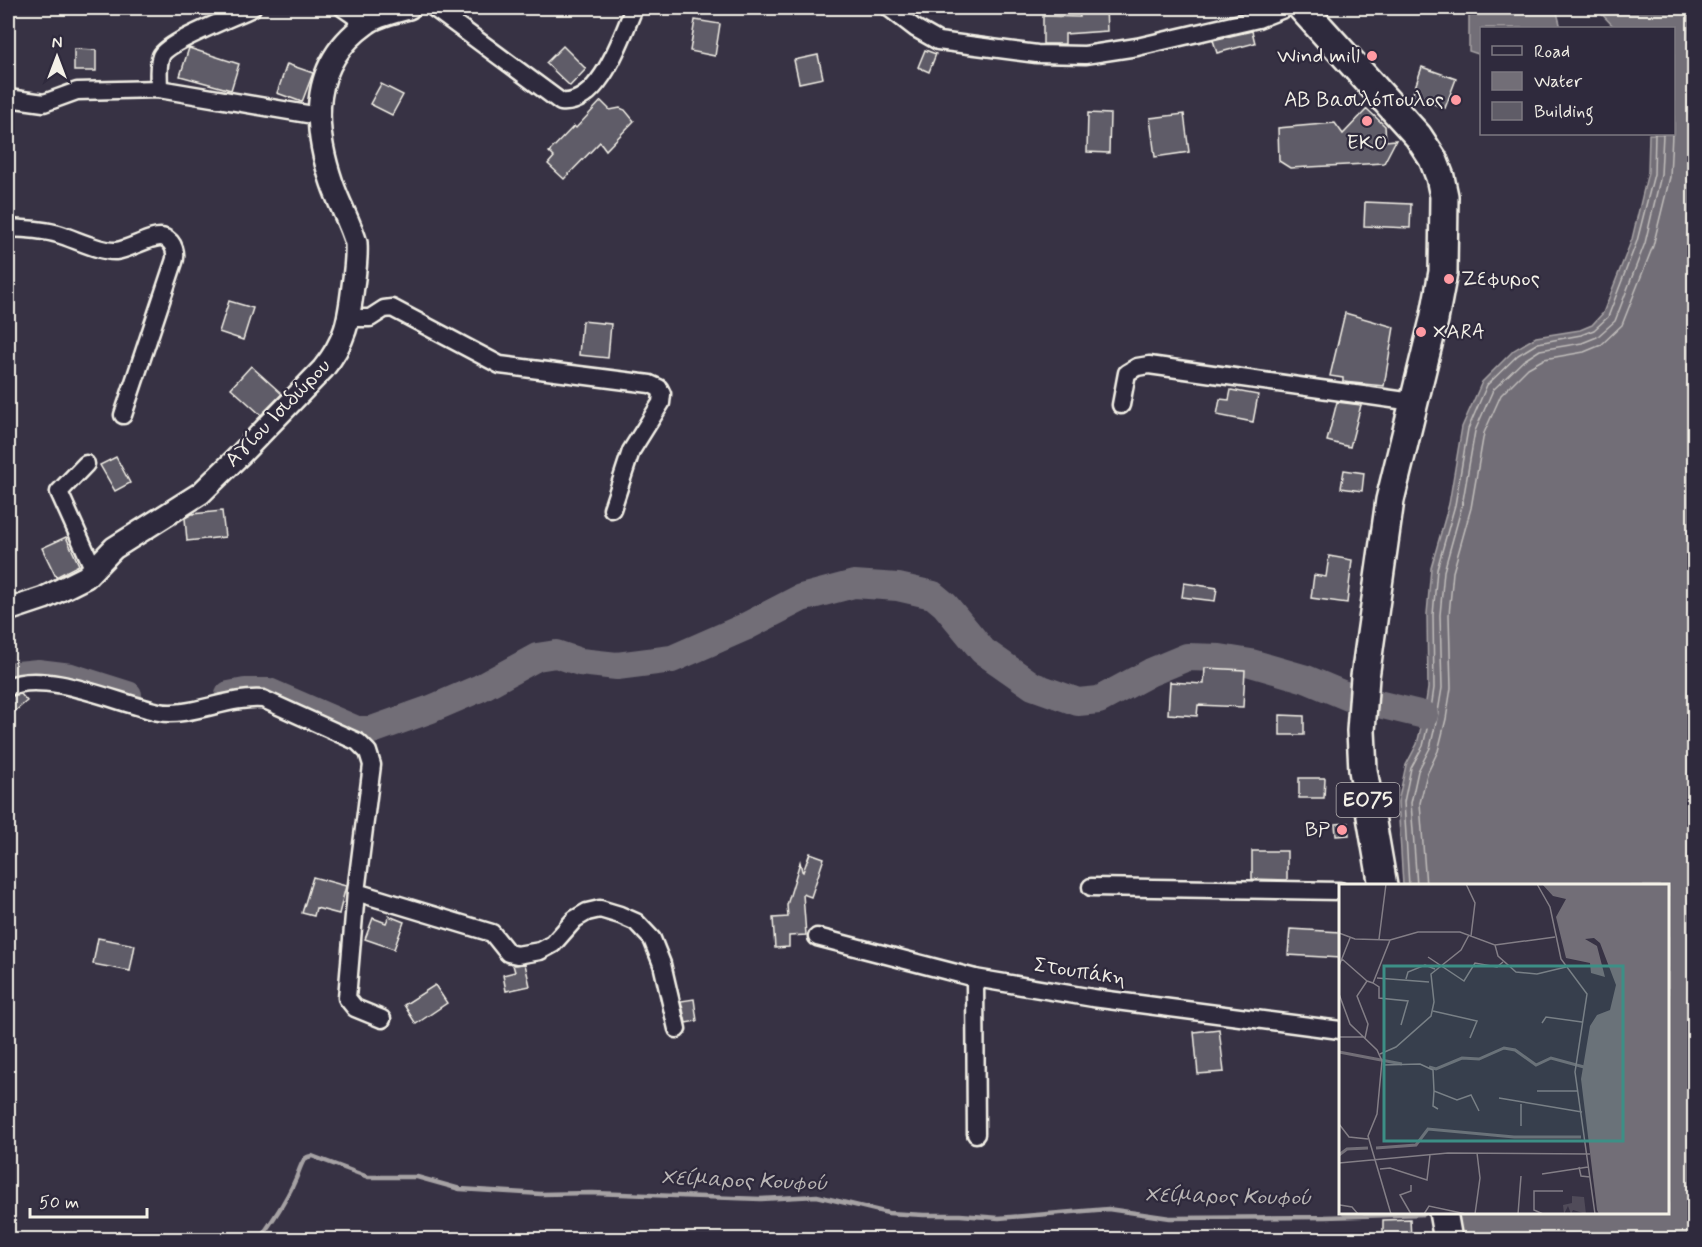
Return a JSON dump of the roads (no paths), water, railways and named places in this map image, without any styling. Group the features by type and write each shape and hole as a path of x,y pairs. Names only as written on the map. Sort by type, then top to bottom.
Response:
{"main road":[{"name":"ΕΟ75","path":"1302,8 1414,131 1433,159 1440,177 1445,212 1443,272 1434,320 1390,500 1365,676 1362,714 1363,770 1383,884"},
{"path":"1431,1214 1435,1239"},
{"path":"1443,1214 1448,1239"}],"street":[{"path":"159,89 161,55 172,43 252,8"},
{"path":"343,8 366,24"},
{"name":"Αγίου Ισιδώρου","path":"8,610 75,584 94,570 114,548 189,502 212,483 323,369 341,343 350,318 357,256 356,243 327,167 321,138 320,96 331,59 342,46 366,24 409,8"},
{"path":"434,8 561,102 568,102 577,100 605,73 634,8"},
{"path":"889,8 915,28 938,41 1037,54 1085,55 1159,42 1258,18 1287,8"},
{"path":"8,98 44,103 77,91 159,89 319,116"},
{"path":"8,228 42,230 117,251 158,237 168,239 173,245 174,262 123,416"},
{"path":"350,318 370,318 384,309 392,308 500,365 650,384 659,388 662,394 661,403 632,451 612,509"},
{"path":"1121,405 1127,373 1137,367 1149,365 1413,402"},
{"path":"86,464 59,492 94,570"},
{"path":"8,687 23,682 57,685 167,713 253,698 263,699 358,742 368,752 372,765 356,892 346,998 355,1008 382,1018"},
{"path":"1091,887 1339,891"},
{"path":"356,892 492,933 497,937 502,948 508,953 517,955 540,951 553,944 575,919 587,912 600,909 620,915 636,922 652,939 662,964 677,1029"},
{"name":"Στουπάκη","path":"817,937 975,978 1093,998 1339,1030"},
{"path":"975,978 976,1134"}],"water":[{"path":"1469,8 1556,8 1561,27 1480,27 1480,55 1469,51"},
{"path":"1596,8 1694,8 1694,1239 1462,1239 1458,1214 1669,1214 1669,884 1403,884 1398,802 1406,765 1417,744 1424,715 1428,688 1427,614 1431,568 1449,504 1462,427 1482,382 1514,350 1536,337 1580,330 1592,325 1603,313 1632,239 1648,172 1649,135 1675,135 1675,27 1614,27"}],"waterway":[{"path":"229,695 269,692 357,730 372,730 431,709 480,688 537,657 556,654 580,662 617,666 672,659 745,627 801,598 854,584 898,587 933,595 945,605 983,651 1033,686 1078,702 1099,700 1151,672 1187,657 1220,658 1251,663 1306,679 1349,697 1424,715"},
{"path":"8,676 38,673 71,677 128,695"},
{"name":"Χείμαρος Κουφού","path":"259,1240 277,1214 303,1161 312,1156 368,1177 417,1177 460,1189 541,1194 592,1193 761,1199 817,1196 888,1213 924,1215 999,1218 1108,1209 1170,1218 1424,1214"}],"place":[{"name":"Wind mill","path":"1372,56"},
{"name":"ΑΒ Βασιλόπουλος","path":"1456,100"},
{"name":"EKO","path":"1367,121"},
{"name":"Ζεφυρος","path":"1449,279"},
{"name":"XARA","path":"1421,332"},
{"name":"BP","path":"1342,830"}]}
